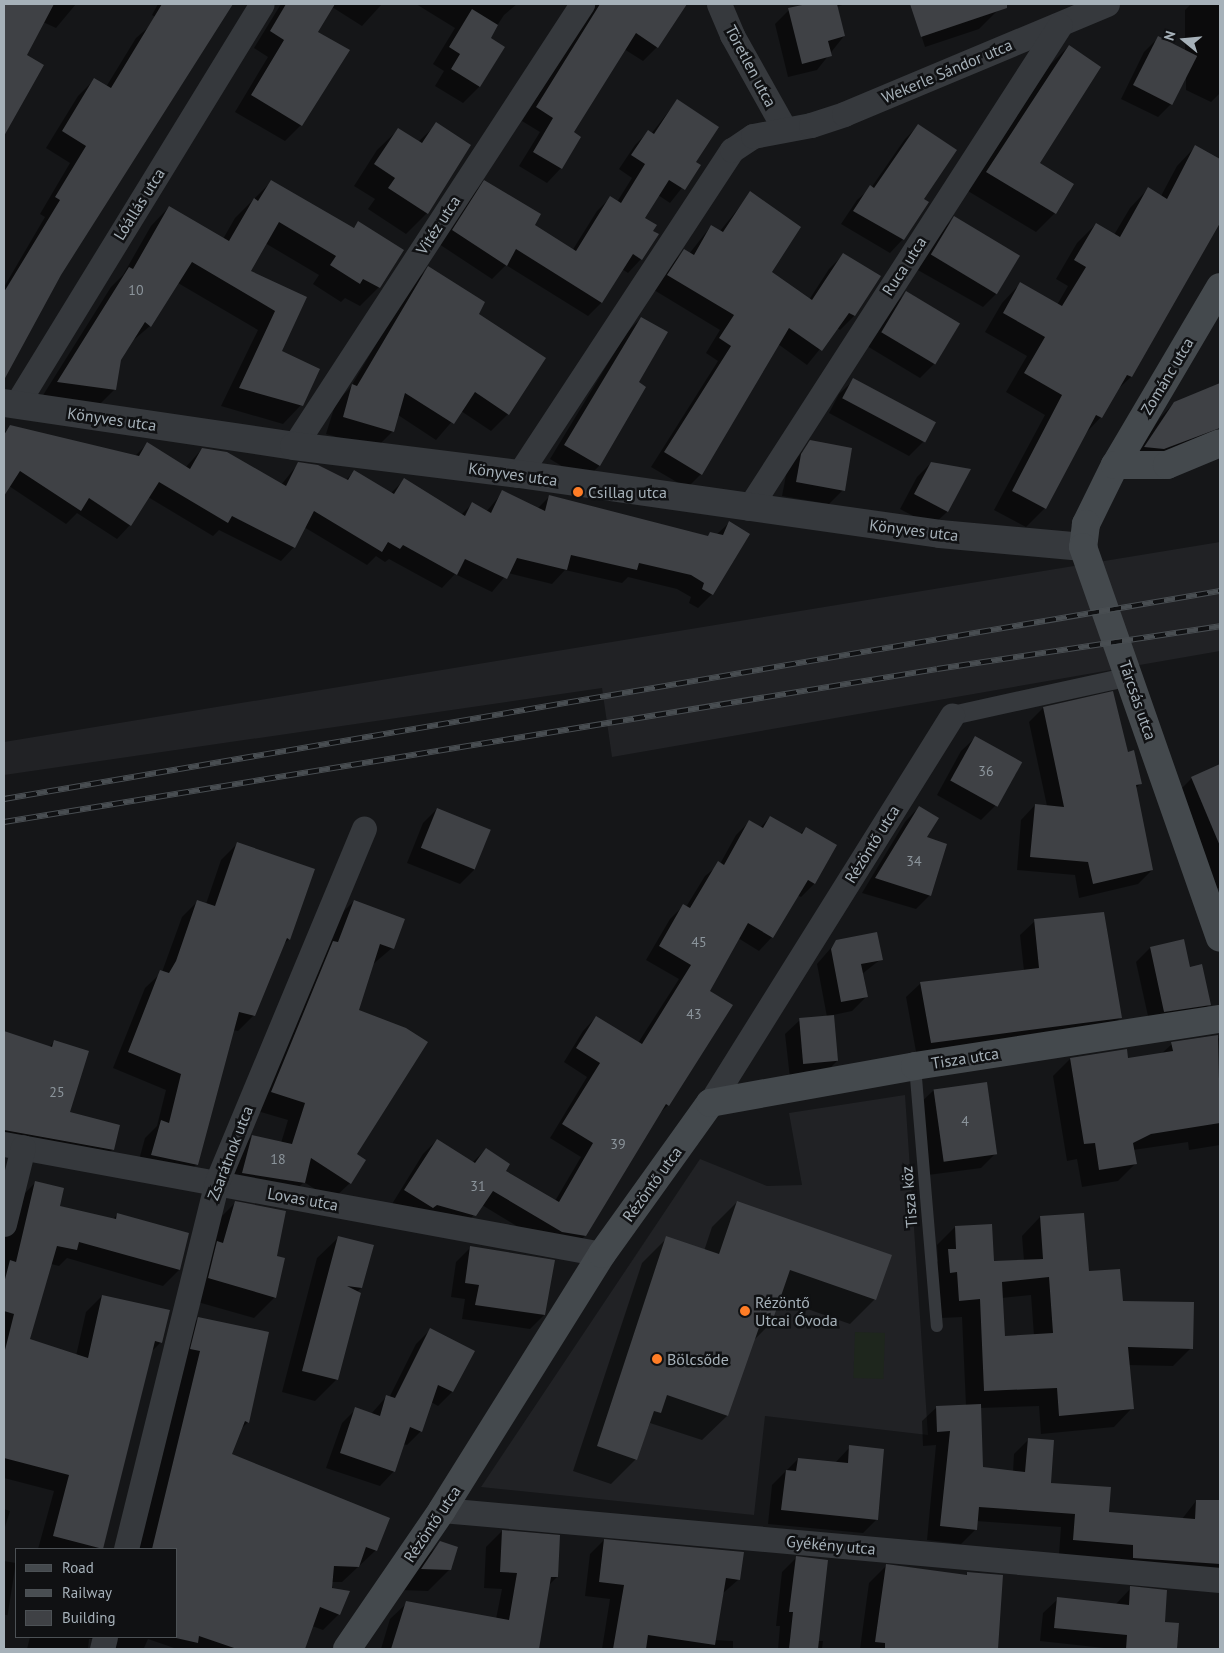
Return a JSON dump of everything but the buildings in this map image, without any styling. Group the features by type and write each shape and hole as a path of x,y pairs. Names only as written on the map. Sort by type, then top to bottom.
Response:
{"main road":[{"name":"Zománc utca","path":"1114,465 1220,287"},
{"path":"1114,465 1167,466 1220,443"},
{"name":"Tárcsás utca","path":"1114,465 1086,524 1083,547 1219,933"},
{"name":"Tisza utca","path":"710,1103 915,1066 1220,1019"},
{"name":"Rézöntő utca","path":"348,1649 442,1510 602,1254 710,1103"}],"street":[{"name":"Lóállás utca","path":"10,404 262,4"},
{"name":"Vitéz utca","path":"294,446 582,4"},
{"name":"Töretlen utca","path":"719,4 732,35 784,128"},
{"name":"Wekerle Sándor utca","path":"784,128 811,125 844,114 1107,4"},
{"name":"Ruca utca","path":"748,508 1060,25"},
{"path":"519,474 732,150 753,136 784,128"},
{"name":"Könyves utca","path":"10,404 294,446 519,474 940,534 1083,547"},
{"path":"952,715 1130,676"},
{"name":"Rézöntő utca","path":"710,1103 952,715"},
{"name":"Zsarátnok utca","path":"126,1548 216,1184 364,830"},
{"path":"4,1224 13,1146"},
{"name":"Lovas utca","path":"13,1146 602,1254"},
{"name":"Gyékény utca","path":"442,1510 1220,1580"}],"lane":[{"name":"Tisza köz","path":"915,1066 936,1326"}],"shaded area":[{"path":"1220,542 1220,651 612,757 602,688 4,775 4,742"},
{"path":"905,1095 928,1435 765,1416 754,1515 481,1487 700,1159 767,1186 802,1185 789,1113"},
{"path":"855,1332 885,1333 883,1379 853,1378"}],"railway":[{"path":"4,799 1220,591"},
{"path":"4,822 937,669 1220,626"}],"place":[{"name":"Csillag utca","path":"578,492"},
{"name":"Rézöntő Utcai Óvoda","path":"745,1311"},
{"name":"Bölcsőde","path":"657,1359"}]}
